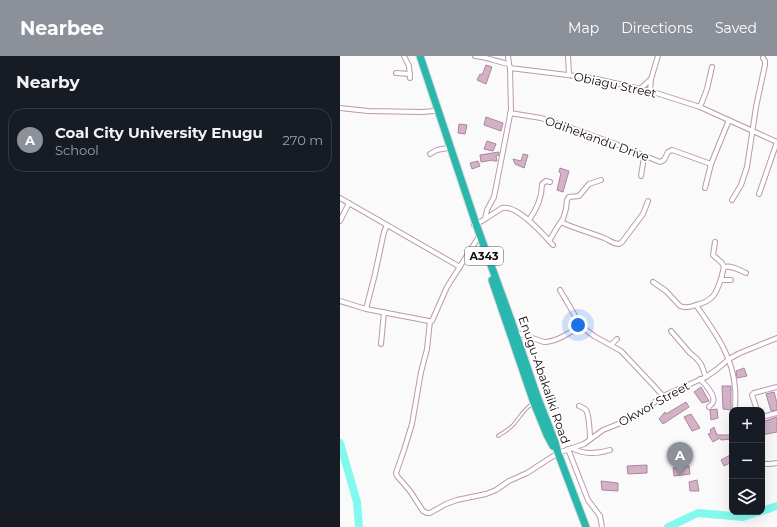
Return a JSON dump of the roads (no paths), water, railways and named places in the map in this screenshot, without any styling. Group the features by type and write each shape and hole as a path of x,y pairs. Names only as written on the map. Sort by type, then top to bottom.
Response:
{"highway":[{"name":"Enugu-Abakaliki Road","path":"416,56 447,148 475,224 478,238 558,453"},
{"name":"Enugu-Abakaliki Road","path":"420,56 512,331 534,403 551,444 558,453"},
{"name":"A343","path":"558,453 586,527"}],"street":[{"path":"396,73 410,76 409,66 404,56"},
{"name":"Obiagu Street","path":"475,56 485,57 509,66 605,80 650,91 700,107 777,142"},
{"path":"485,219 487,210 494,197 510,113 508,56"},
{"path":"568,56 569,75"},
{"path":"650,91 651,79 658,56"},
{"path":"732,200 741,185 747,166 756,107 765,65 763,58"},
{"path":"700,107 707,89 712,67"},
{"path":"640,89 651,79"},
{"path":"340,108 368,111 435,111"},
{"name":"Odihekandu Drive","path":"510,113 540,118 563,125 614,143 660,162 664,160 668,152 672,150 711,164"},
{"path":"705,188 711,164 729,120"},
{"path":"759,194 777,142"},
{"path":"430,154 447,148"},
{"path":"641,176 644,156"},
{"path":"549,241 563,219 569,197 579,196 589,184 600,180"},
{"path":"529,220 537,207 541,195 542,184 546,181 550,182"},
{"path":"340,198 460,267"},
{"path":"561,222 619,244 643,214 648,201"},
{"path":"340,222 349,203"},
{"path":"475,224 502,208 511,208 529,220 553,245"},
{"path":"640,217 647,217"},
{"path":"366,309 387,225"},
{"path":"340,301 366,309 430,321 433,318 447,287 478,238"},
{"path":"653,282 666,291 680,306 696,305 705,302 715,295 724,267 722,263 713,255 715,242"},
{"path":"724,267 727,266 746,273"},
{"path":"721,280 731,280"},
{"path":"560,290 581,326 594,336 621,351 663,396"},
{"path":"696,305 724,347 729,359 735,387 735,407"},
{"path":"381,344 384,312"},
{"name":"Okwor Street","path":"430,321 427,349 421,372 412,424 396,473 423,511 427,513 457,500 486,494 527,473 558,453 584,444 603,430 631,419 663,396 706,377 729,359 750,348 777,338"},
{"path":"512,331 544,342 549,342 581,326"},
{"path":"671,331 690,354 701,364 706,377"},
{"path":"611,345 617,339"},
{"path":"700,379 710,390 714,399 713,403 709,407"},
{"path":"755,407 752,395 754,393 777,387"},
{"path":"579,406 587,411 590,439"},
{"path":"765,416 777,413"},
{"path":"570,449 590,453 610,450"},
{"path":"570,449 588,500 600,516 602,527"},
{"path":"765,464 777,463"}],"lane":[{"path":"498,436 514,424 528,406 534,403"}],"waterway":[{"path":"340,443 357,502 359,527"},
{"path":"765,510 777,506"},
{"path":"668,527 698,513 743,517 749,515"}],"place":[{"name":"Coal City University Enugu","path":"680,475"}]}
